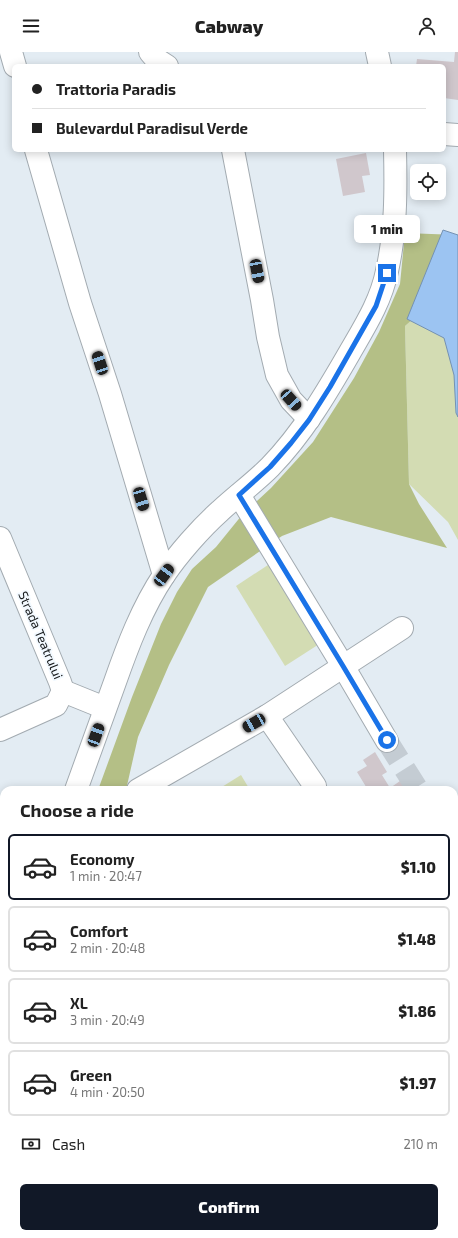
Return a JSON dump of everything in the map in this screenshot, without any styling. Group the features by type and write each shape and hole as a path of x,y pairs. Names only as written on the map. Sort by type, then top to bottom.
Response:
{"street":[{"path":"11,52 14,64"},
{"path":"150,52 156,59 164,64"},
{"path":"377,52 380,64"},
{"path":"446,134 458,135"},
{"path":"37,152 80,303 110,394 164,575"},
{"path":"232,152 268,337 277,375 291,400 309,420"},
{"path":"77,786 135,628 164,575 178,556 220,511 270,467 291,443 309,420 330,387 376,306 387,273 394,229 396,189 395,152"},
{"path":"239,495 387,740"},
{"name":"Strada Teatrului","path":"0,538 63,691 105,708"},
{"path":"145,786 267,716 402,628"},
{"path":"0,730 56,706 63,691"},
{"path":"267,716 315,786"}],"green space":[{"path":"405,233 458,235 458,280 405,326 409,484 419,504 447,548 331,517 282,536 208,587 169,665 138,737 127,786 99,786 161,624 177,592 192,569 216,547 242,515 271,488 313,442 354,378 379,332 400,284"},
{"path":"458,280 458,540 448,522 409,484 405,326"},
{"path":"274,561 324,641 285,666 236,586"},
{"path":"241,775 248,786 223,786"}],"water":[{"path":"443,230 458,235 458,417 456,413 454,375 444,338 407,319"}],"building":[{"path":"455,52 458,52 458,100 446,98 446,64 416,64 417,59 454,62"},
{"path":"366,153 370,175 362,176 365,192 343,196 336,159"},
{"path":"375,752 387,772 382,775 389,786 366,786 357,772 367,766 363,760"},
{"path":"400,781 403,786 393,786"}],"tunnel":[{"path":"387,741 415,786"}],"route":[{"path":"387,273 376,306 330,387 309,420 270,467 239,495 387,740"}]}
